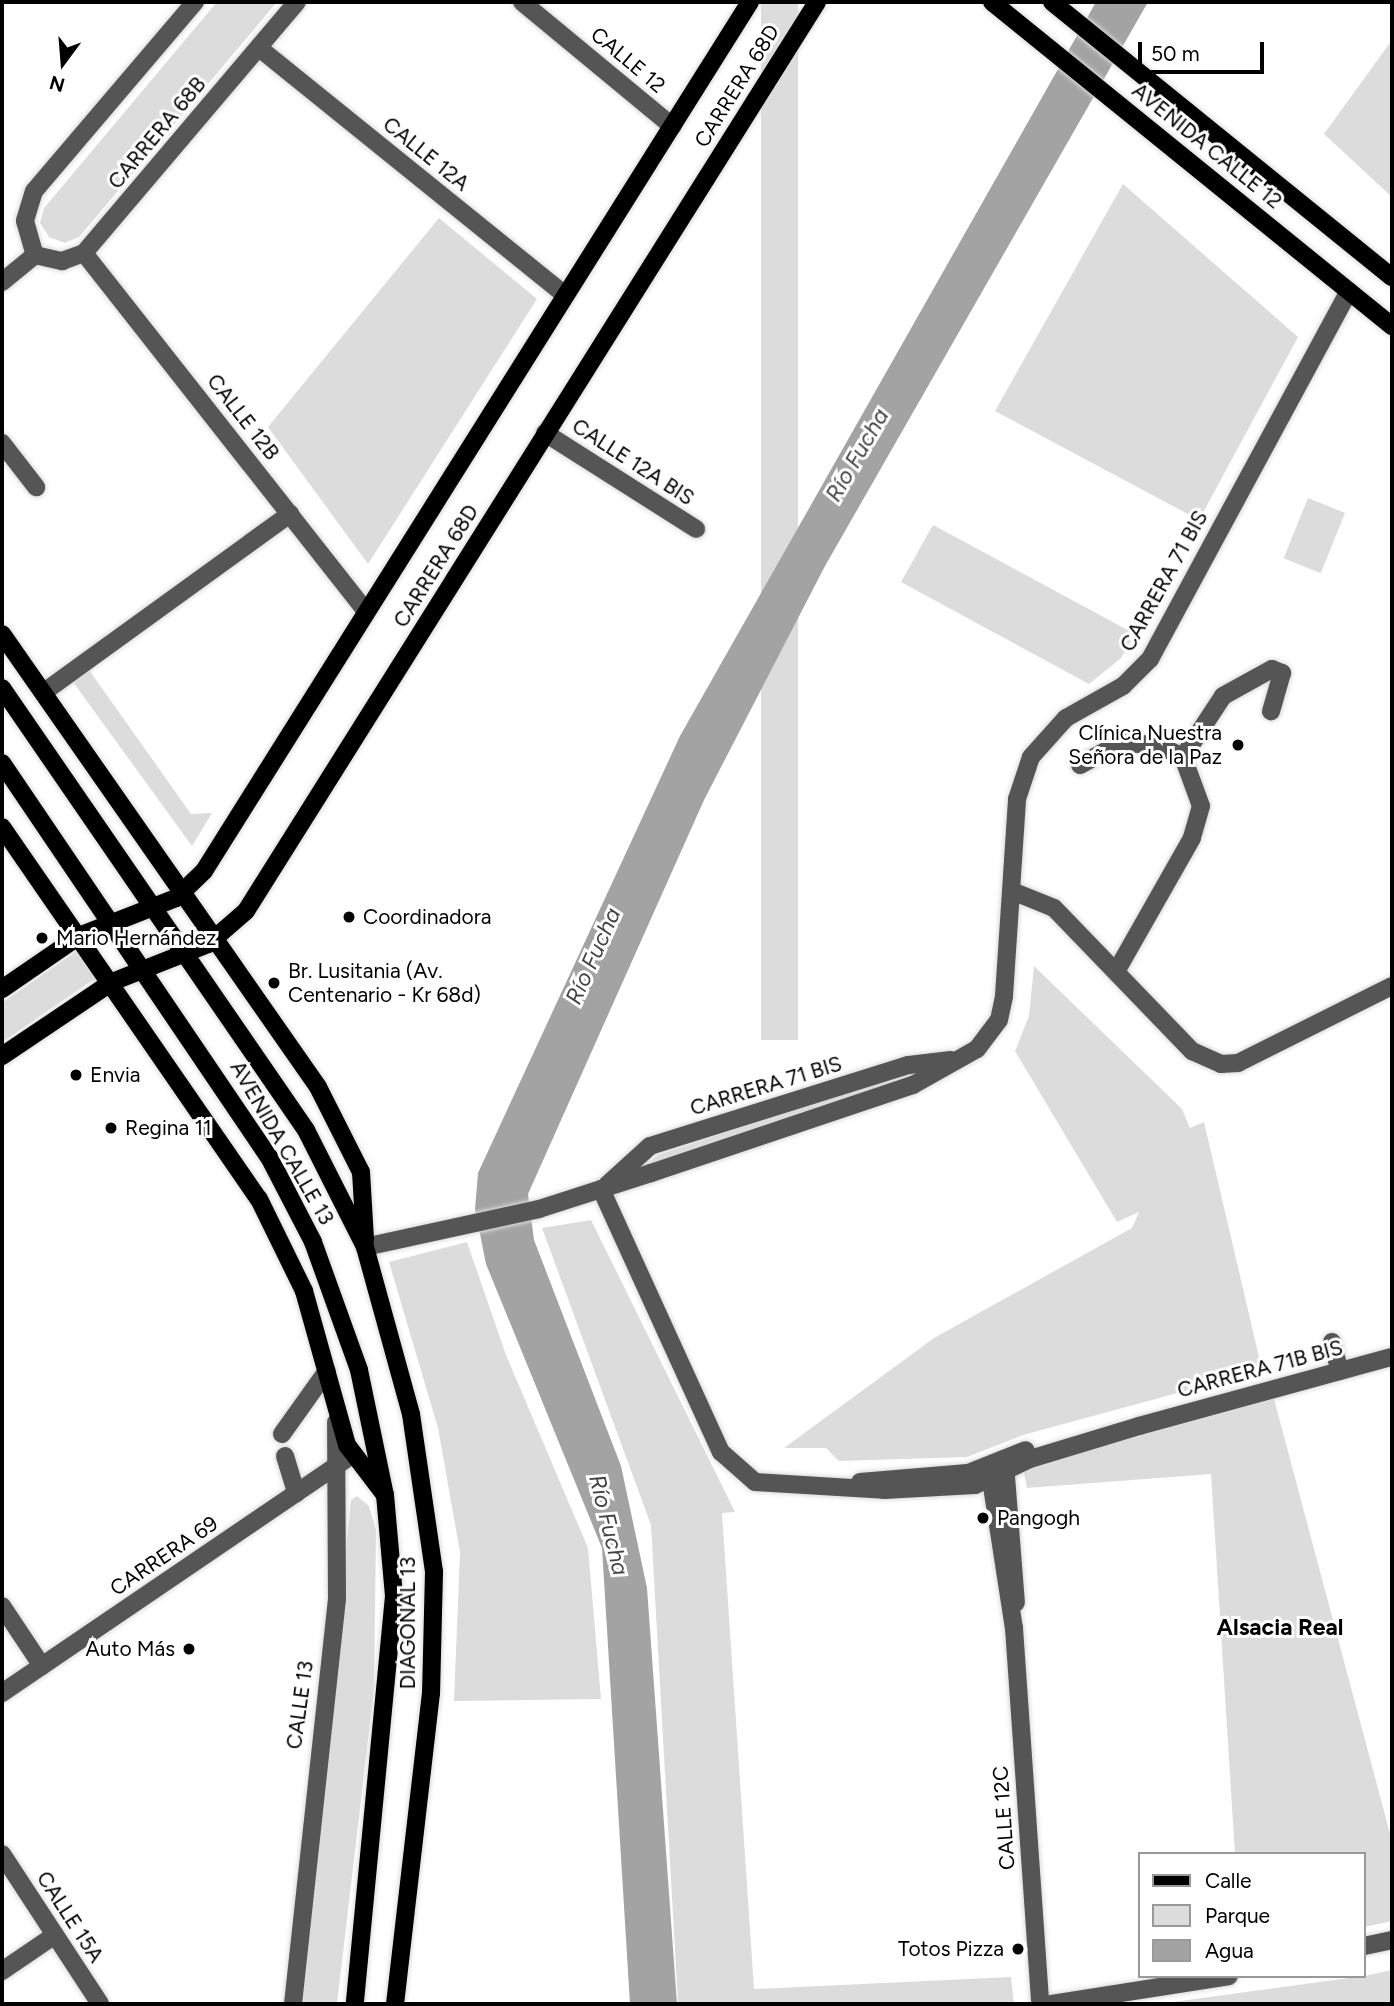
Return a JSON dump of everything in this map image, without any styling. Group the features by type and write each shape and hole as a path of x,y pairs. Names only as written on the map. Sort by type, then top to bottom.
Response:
{"main road":[{"name":"CARRERA 68D","path":"2,989 79,936 155,908 185,892 750,2"},
{"name":"CARRERA 68D","path":"2,1056 112,982 187,954 217,939 264,886 817,2"},
{"name":"AVENIDA CALLE 12","path":"992,2 1392,326"},
{"name":"AVENIDA CALLE 12","path":"1052,2 1392,277"},
{"name":"AVENIDA CALLE 13","path":"2,634 185,892 344,1130 364,1187 365,1247"},
{"name":"AVENIDA CALLE 13","path":"2,688 187,954 329,1168 365,1247"},
{"name":"AVENIDA CALLE 13","path":"2,763 269,1157 342,1314 385,1495"},
{"path":"2,827 228,1150 293,1266 327,1371 345,1460 385,1495"},
{"name":"DIAGONAL 13","path":"365,1247 411,1413 434,1573 431,1693 396,2004"},
{"path":"293,1266 342,1314"},
{"name":"DIAGONAL 13","path":"355,2004 392,1646 385,1495"}],"street":[{"path":"34,255 24,221 34,191 195,2"},
{"name":"CARRERA 68B","path":"84,253 297,2"},
{"name":"CALLE 12","path":"522,2 672,126"},
{"name":"CALLE 12A","path":"259,48 565,295"},
{"path":"34,255 62,261 84,253"},
{"name":"CALLE 12B","path":"84,253 365,610"},
{"path":"2,282 34,255"},
{"name":"CARRERA 71 BIS","path":"365,1247 539,1209 914,1085 959,1059 999,1020 1013,891 1017,799 1031,757 1066,718 1123,686 1150,659 1349,291"},
{"name":"CALLE 12A BIS","path":"545,433 696,529"},
{"path":"2,443 36,486"},
{"path":"44,692 290,514"},
{"path":"1183,757 1223,696 1272,669 1282,673 1271,711"},
{"path":"1080,765 1102,748 1140,741 1183,757 1201,806 1192,838 1116,972"},
{"path":"1013,891 1054,908 1192,1051 1221,1064 1238,1063 1392,986"},
{"name":"CARRERA 71 BIS","path":"601,1189 650,1146 909,1065 959,1059"},
{"name":"CARRERA 71B BIS","path":"601,1189 721,1452 744,1477 768,1485 884,1490 998,1470 1139,1426 1392,1357"},
{"path":"1332,1342 1340,1371"},
{"path":"282,1434 327,1371"},
{"path":"285,1456 296,1493"},
{"name":"CARRERA 69","path":"2,1693 345,1460"},
{"name":"CALLE 13","path":"293,2004 337,1599 345,1460"},
{"name":"CALLE 12C","path":"998,1470 1014,1628 1040,2004"},
{"path":"2,1606 42,1666"},
{"name":"CALLE 15A","path":"2,1854 100,2004"},
{"path":"2,1971 55,1935"},
{"path":"1366,1946 1392,1940"},
{"path":"1051,2004 1216,1978"}],"green space":[{"path":"217,2 277,2 79,237 65,243 49,237 40,223 44,208"},
{"path":"761,2 798,2 798,1040 761,1040"},
{"path":"1392,40 1392,197 1324,134"},
{"path":"1123,184 1298,337 1199,520 995,411"},
{"path":"439,218 537,299 368,564 268,427"},
{"path":"1308,498 1345,513 1321,573 1284,558"},
{"path":"933,525 1135,634 1121,658 1089,684 901,582"},
{"path":"89,670 191,814 212,813 192,846 73,682"},
{"path":"80,949 97,977 2,1042 2,1003"},
{"path":"1034,966 1182,1109 1190,1128 1204,1122 1262,1370 1023,1435 967,1457 839,1461 826,1448 784,1448 934,1338 1132,1228 1139,1212 1117,1222 1015,1051 1029,1016"},
{"path":"892,1077 895,1083 647,1165 658,1155"},
{"path":"591,1220 735,1512 722,1513 754,1989 1011,1977 1014,2004 678,2004 651,1525 542,1228"},
{"path":"467,1242 506,1355 588,1548 601,1699 454,1701 460,1552 438,1428 389,1262"},
{"path":"1274,1399 1392,1841 1392,1921 1366,1927 1366,1852 1235,1852 1211,1474 1027,1488 1023,1468"},
{"path":"357,1496 369,1506 376,1530 374,1689 337,2004 302,2004 351,1500"},
{"path":"1392,1970 1392,2004 1158,2004 1366,1978 1366,1976"}],"water":[{"name":"Río Fucha","path":"1096,2 1148,2 825,566 704,800 528,1194 534,1240 621,1466 647,1588 677,2004 630,2004 602,1548 486,1264 475,1209 478,1173 680,736"}],"place":[{"name":"Clínica Nuestra Señora de la Paz","path":"1238,745"},
{"name":"Coordinadora","path":"349,917"},
{"name":"Mario Hernández","path":"42,938"},
{"name":"Br. Lusitania (Av. Centenario - Kr 68d)","path":"274,983"},
{"name":"Envia","path":"76,1075"},
{"name":"Regina 11","path":"111,1128"},
{"name":"Pangogh","path":"983,1518"},
{"name":"Auto Más","path":"189,1649"},
{"name":"Totos Pizza","path":"1018,1949"}],"district":[{"name":"Alsacia Real","path":"1280,1627"}]}
